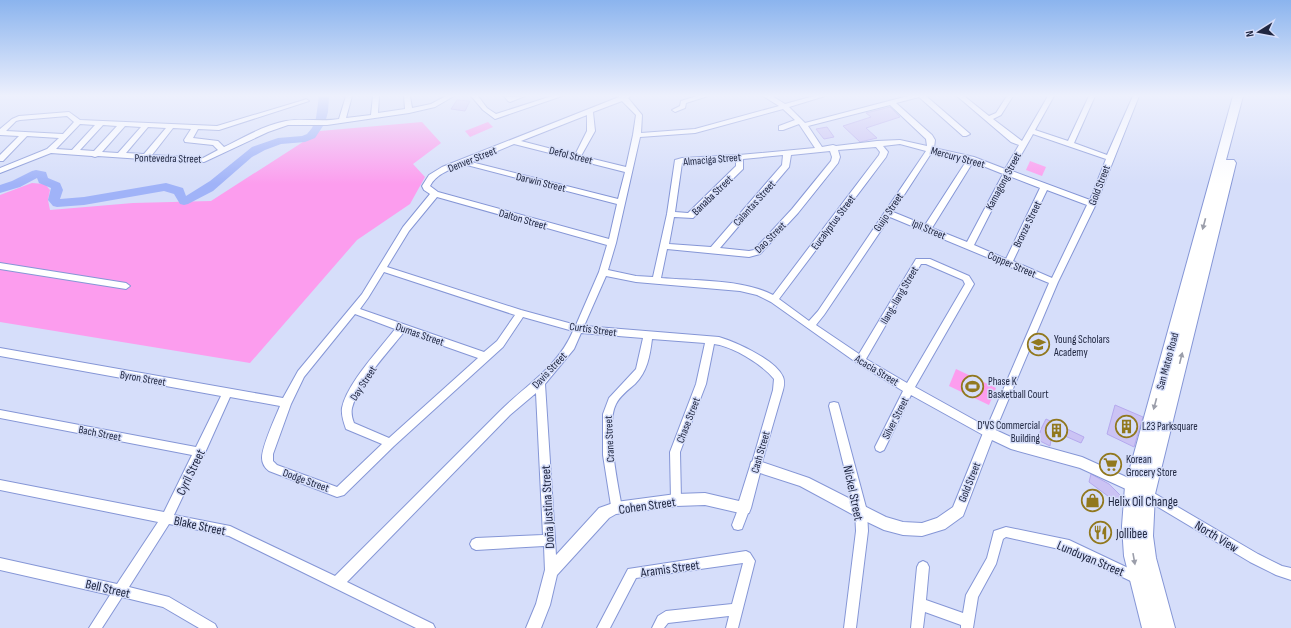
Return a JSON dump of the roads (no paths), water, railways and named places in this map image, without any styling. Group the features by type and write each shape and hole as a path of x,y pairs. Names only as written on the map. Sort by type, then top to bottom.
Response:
{"main road":[{"name":"San Mateo Road","path":"1152,628 1132,548 1130,521 1133,486 1234,125"},
{"name":"San Mateo Road","path":"1165,628 1147,558 1144,536 1147,494 1235,125"}],"street":[{"path":"0,133 8,125"},
{"path":"0,171 50,151 74,125"},
{"path":"73,153 99,125"},
{"path":"95,155 122,125"},
{"path":"119,156 146,125"},
{"path":"154,125 217,128 226,125"},
{"path":"262,125 265,130"},
{"name":"Pontevedra Street","path":"50,151 145,158 204,160 265,130 280,125"},
{"name":"Denver Street","path":"435,194 427,188 428,181 438,173 462,162 556,125"},
{"path":"577,156 591,131 591,125"},
{"name":"Davis Street","path":"337,583 506,412 540,383 562,358 570,346 603,272 612,243 638,125"},
{"path":"637,135 695,131 715,125"},
{"path":"780,128 792,125"},
{"path":"804,125 812,135 819,149"},
{"path":"917,125 931,140 930,150"},
{"path":"956,125 966,134"},
{"path":"997,125 1022,144"},
{"name":"Kamagong Street","path":"969,246 1022,144 1035,125"},
{"path":"1070,144 1079,125"},
{"name":"Gold Street","path":"756,466 800,480 890,526 906,530 925,529 949,520 958,511 989,432 1054,282 1092,204 1123,125"},
{"path":"145,158 171,126"},
{"path":"196,127 188,140 215,143 223,151"},
{"path":"1032,131 1109,158"},
{"path":"0,133 63,136"},
{"path":"0,158 25,134"},
{"name":"Defol Street","path":"514,142 577,156 628,170"},
{"name":"Mercury Street","path":"819,149 900,142 971,159 1092,204"},
{"name":"Eucalyptus Street","path":"774,300 883,155 884,152 877,143"},
{"name":"Dao Street","path":"663,246 754,254 795,211 835,161 836,157 833,148"},
{"name":"Almaciga Street","path":"656,281 671,214 679,161 787,153 819,149"},
{"name":"Guijo Street","path":"810,326 821,313 930,150"},
{"name":"Calantas Street","path":"713,251 786,165 787,153"},
{"name":"Banaba Street","path":"671,214 690,216 740,168 739,157"},
{"path":"927,229 971,159"},
{"name":"Darwin Street","path":"462,162 620,202"},
{"name":"Bronze Street","path":"1008,263 1045,186"},
{"name":"Dalton Street","path":"435,194 612,243"},
{"name":"Dodge Street","path":"435,194 406,229 365,296 305,369 286,403 268,452 267,461 273,468 337,492 340,491 390,443 486,357 504,339 522,313"},
{"name":"Ipil Street","path":"888,213 969,246"},
{"name":"Copper Street","path":"969,246 1054,282"},
{"name":"Ilang-Ilang Street","path":"860,360 918,261 927,261 966,278 970,284 909,389"},
{"path":"0,266 126,286"},
{"name":"Curtis Street","path":"382,268 522,313 578,329 710,340 731,344 768,368 778,378"},
{"name":"Acacia Street","path":"603,272 625,278 751,289 774,300 860,360 909,389 989,432 1011,443 1082,463 1147,494"},
{"name":"Dumas Street","path":"353,310 486,357"},
{"name":"Day Street","path":"390,443 350,426 347,418 347,408 356,389 402,327"},
{"name":"Crane Street","path":"616,508 606,415 610,404 639,373 643,363 648,335"},
{"name":"Chase Street","path":"676,500 675,452 701,384 710,340"},
{"name":"Byron Street","path":"0,352 286,403"},
{"name":"Cash Street","path":"738,526 778,390 778,378"},
{"name":"Doña Justina Street","path":"533,628 543,605 551,572 540,383"},
{"name":"Silver Street","path":"880,447 909,389"},
{"name":"Cyril Street","path":"95,628 166,518 200,452 227,393"},
{"name":"Nickel Street","path":"834,406 861,511 862,531 850,628"},
{"name":"Bach Street","path":"0,414 200,452"},
{"name":"Blake Street","path":"0,485 230,531 429,628"},
{"name":"North View","path":"1147,494 1254,558 1274,568 1291,573"},
{"name":"Cohen Street","path":"551,572 598,518 604,513 616,508 676,500 705,499 744,508"},
{"name":"Lunduyan Street","path":"968,625 972,595 992,560 998,535 1006,532 1069,546 1140,579"},
{"path":"476,544 549,540"},
{"name":"Aramis Street","path":"603,628 632,573 746,557 749,561 737,609"},
{"name":"Bell Street","path":"0,564 165,601 211,628"},
{"path":"917,628 923,567"},
{"path":"920,604 968,625"},
{"path":"658,628 662,620 666,617 737,609 732,628"}],"waterway":[{"path":"0,189 16,184 36,174 42,175 43,180 56,185 57,190 54,200 57,203 71,203 166,187 171,190 179,191 180,197 184,201 209,188 256,149 281,140 298,140 308,138 319,125"}],"place":[{"name":"Young Scholars Academy","path":"1039,345"},
{"name":"Phase K Basketball Court","path":"972,387"},
{"name":"L23 Parksquare","path":"1126,426"},
{"name":"D'VS Commercial Building","path":"1056,431"},
{"name":"Korean Grocery Store","path":"1111,465"},
{"name":"Helix Oil Change","path":"1093,501"},
{"name":"Jollibee","path":"1101,533"}]}
